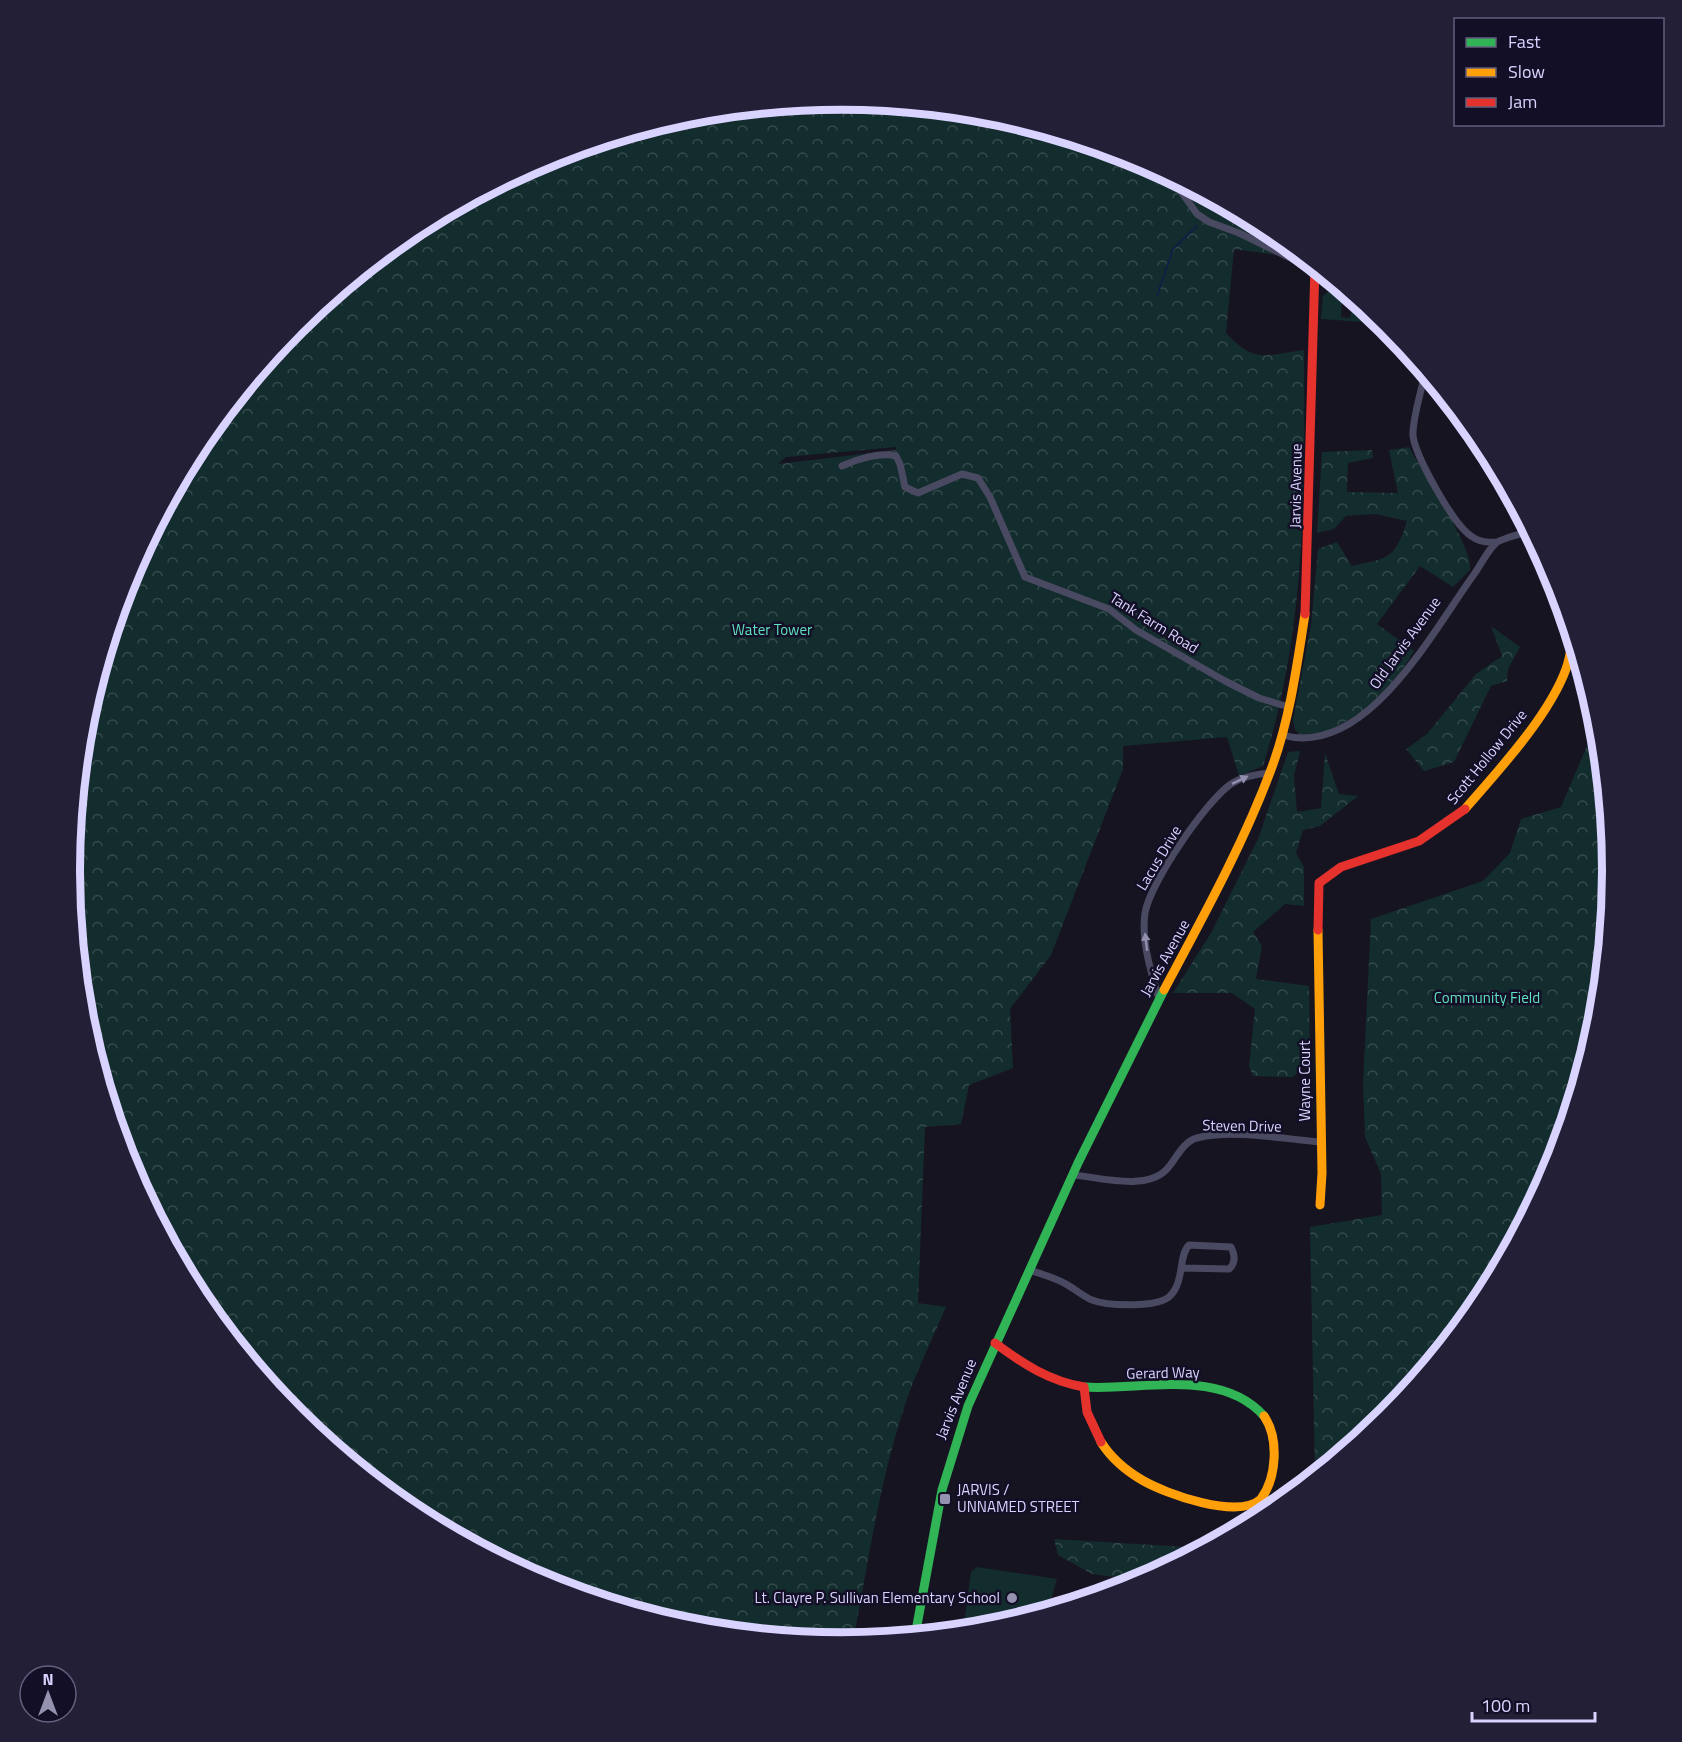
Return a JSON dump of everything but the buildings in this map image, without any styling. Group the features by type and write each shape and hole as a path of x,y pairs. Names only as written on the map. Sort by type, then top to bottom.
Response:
{"street":[{"path":"1179,188 1197,214 1209,222 1249,238 1304,266"},
{"name":"Jarvis Avenue","path":"916,1628 946,1470 962,1420 1072,1175 1159,999 1229,870 1270,773 1282,735 1301,648 1307,596 1315,275"},
{"path":"1423,380 1414,428 1415,444 1440,494 1459,525 1478,540 1497,542 1524,533"},
{"name":"Tank Farm Road","path":"842,466 855,460 896,456 905,487 918,493 962,474 978,478 990,497 1025,577 1109,609 1136,630 1225,681 1259,698 1289,707"},
{"name":"Old Jarvis Avenue","path":"1282,735 1295,739 1322,737 1369,711 1390,692 1409,667 1497,542"},
{"name":"Scott Hollow Drive","path":"1317,958 1317,891 1322,879 1341,867 1419,841 1463,811 1491,780 1552,698 1567,668 1570,652"},
{"name":"Lacus Drive","path":"1159,999 1145,930 1145,913 1152,891 1170,860 1221,792 1248,776 1270,773"},
{"name":"Wayne Court","path":"1317,958 1320,1205"},
{"name":"Steven Drive","path":"1072,1175 1151,1179 1166,1170 1186,1146 1197,1137 1239,1136 1320,1142"},
{"path":"1029,1270 1061,1281 1093,1300 1123,1304 1165,1300 1175,1289 1183,1268 1185,1251 1189,1245 1224,1245 1231,1247 1233,1251 1234,1261 1229,1269 1183,1268"},
{"name":"Gerard Way","path":"995,1343 1022,1364 1048,1379 1084,1387 1205,1386 1248,1401 1268,1418 1274,1431 1275,1453 1265,1494 1254,1504 1248,1506 1216,1504 1171,1494 1136,1478 1118,1464 1098,1439 1090,1419 1084,1387"}],"green space":[{"name":"Water Tower","path":"791,111 891,111 990,124 1038,135 1086,150 1132,167 1178,188 1222,212 1290,257 1234,249 1226,333 1245,349 1261,355 1304,350 1303,508 1295,612 1288,664 1263,766 1239,776 1227,737 1123,746 1123,769 1051,955 1010,1009 1013,1068 969,1085 961,1124 925,1127 918,1303 946,1307 904,1408 875,1524 855,1632 791,1631 692,1618 644,1607 550,1575 460,1530 377,1475 339,1444 268,1373 208,1294 158,1208 137,1162 105,1068 94,1020 81,921 81,821 86,772 105,674 120,626 137,580 182,490 237,407 268,369 339,298 377,267 418,238 504,188 550,167 644,135 692,124","holes":["896,447 896,450 778,464 786,457"]},
{"path":"1332,289 1346,301 1342,301 1341,317 1350,318 1351,312 1358,313 1368,322 1321,319 1323,296"},
{"path":"1409,447 1456,528 1469,560 1470,570 1453,587 1420,566 1377,624 1414,651 1405,666 1381,694 1353,717 1321,733 1303,737 1295,730 1293,720 1311,625 1318,549 1337,542 1352,566 1375,561 1389,555 1394,550 1407,521 1376,514 1346,516 1334,529 1317,533 1322,452 1372,450 1373,458 1348,463 1347,492 1398,493 1389,450"},
{"path":"1491,626 1520,647 1508,669 1507,681 1491,686 1454,762 1424,771 1406,749 1427,734 1476,674 1502,656"},
{"name":"Community Field","path":"1591,738 1601,821 1601,921 1596,970 1577,1068 1545,1162 1500,1252 1445,1335 1414,1373 1379,1409 1343,1444 1315,1467 1310,1227 1382,1215 1381,1174 1365,1137 1363,1083 1371,919 1483,881 1510,853 1521,819 1561,807"},
{"path":"1300,751 1294,776 1297,812 1321,808 1325,753 1339,794 1358,796 1320,826 1303,830 1296,853 1304,867 1304,906 1285,904 1253,932 1262,946 1256,979 1309,986 1310,1061 1293,1077 1253,1076 1249,1066 1255,1009 1232,993 1173,993 1211,933 1258,839 1288,752"},
{"path":"1054,1539 1190,1547 1123,1578 1092,1574 1058,1555"},
{"path":"977,1567 1057,1579 1050,1603 964,1622 971,1572"}],"waterway":[{"path":"1157,296 1173,249 1197,226"}],"traffic: fast":[{"path":"916,1628 942,1490 968,1406 1078,1163 1164,990"},
{"path":"1084,1387 1203,1386 1225,1391 1246,1401 1264,1416"}],"traffic: slow":[{"path":"1164,990 1235,853 1272,767 1288,711 1305,614"},
{"path":"1465,809 1522,742 1548,705 1566,669 1570,652"},
{"path":"1318,930 1322,1173 1320,1205"},
{"path":"1101,1442 1130,1472 1167,1492 1220,1506 1250,1505 1261,1499 1273,1469 1274,1446 1269,1425 1264,1416"}],"traffic: jam":[{"path":"1305,614 1315,275"},
{"path":"1318,930 1319,883 1341,867 1419,841 1465,809"},
{"path":"995,1343 1037,1371 1059,1381 1084,1387 1087,1412 1101,1442"}],"place":[{"name":"JARVIS / UNNAMED STREET","path":"945,1499"},
{"name":"Lt. Clayre P. Sullivan Elementary School","path":"1012,1598"}]}
